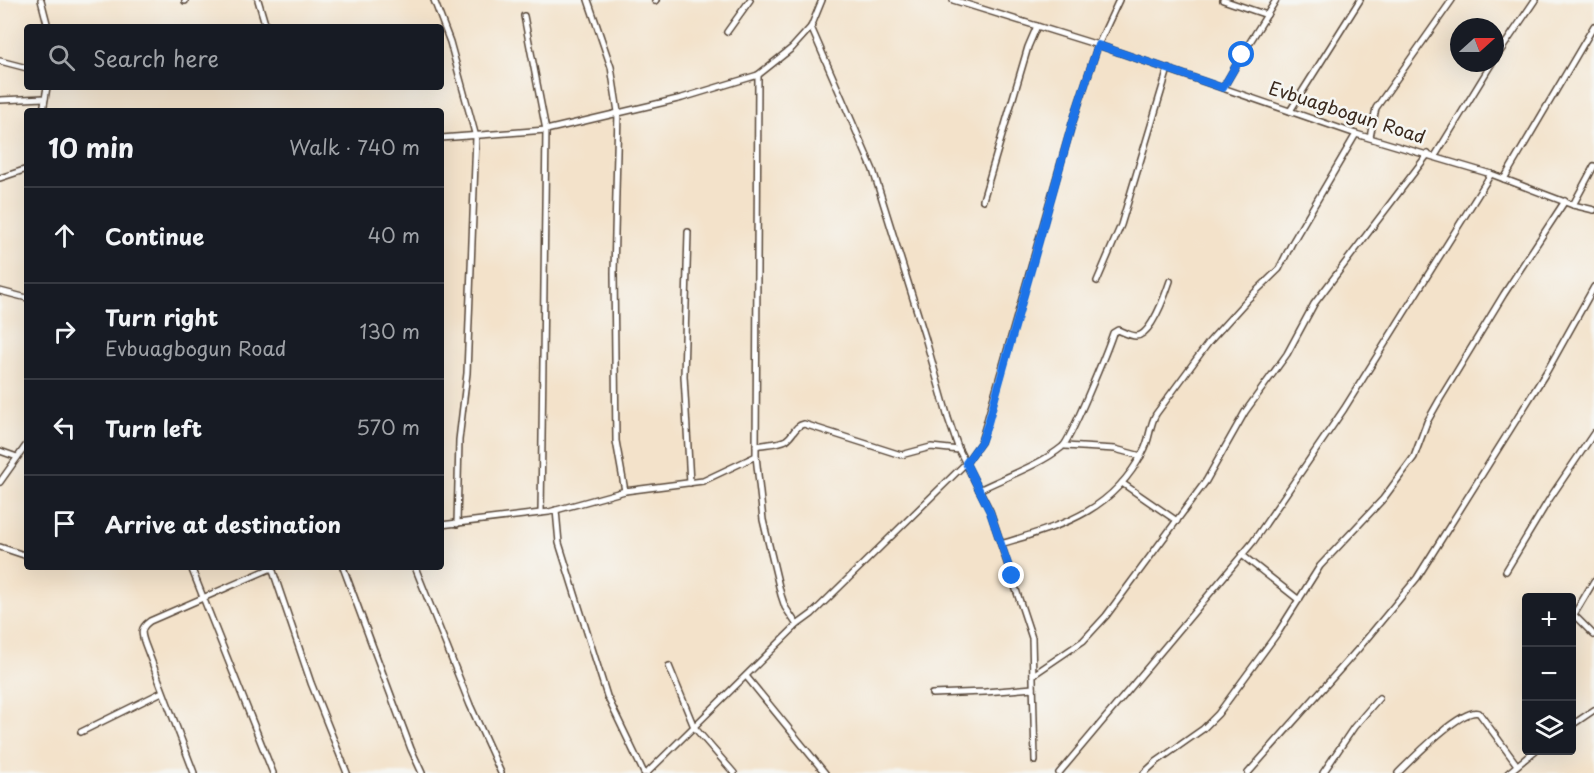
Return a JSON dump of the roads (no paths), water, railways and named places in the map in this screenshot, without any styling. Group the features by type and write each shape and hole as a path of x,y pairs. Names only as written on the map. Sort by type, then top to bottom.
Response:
{"street":[{"path":"41,0 47,24"},
{"path":"258,0 265,24"},
{"path":"434,0 443,24"},
{"path":"588,0 612,67 618,112 614,273 616,441 625,491"},
{"path":"727,32 750,0"},
{"path":"444,138 546,130 682,98 758,75 792,48 811,27 822,0"},
{"name":"Evbuagbogun Road","path":"953,0 972,3 1356,134 1432,155 1491,174 1573,206 1594,210"},
{"path":"556,510 559,543 607,696 646,773 966,463 981,442 1072,124 1098,45 1119,0"},
{"path":"1223,0 1267,15"},
{"path":"1223,88 1276,0"},
{"path":"1290,111 1360,0"},
{"path":"1370,137 1376,108 1452,0"},
{"path":"1504,46 1535,0"},
{"path":"524,16 546,130 541,513"},
{"path":"444,26 476,136 467,373 459,440 456,524"},
{"path":"983,200 1028,47 1037,26"},
{"path":"1504,179 1594,26"},
{"path":"811,27 873,170 959,450 990,512 1032,638 1035,761"},
{"path":"0,61 24,67"},
{"path":"1097,281 1121,225 1168,69"},
{"path":"1033,675 1083,641 1106,616 1206,481 1245,411 1287,354 1314,304 1432,155 1486,72"},
{"path":"758,75 756,456 763,520 781,596 785,608 797,625"},
{"path":"43,108 46,90"},
{"path":"0,100 45,98"},
{"path":"1001,544 1065,524 1097,506 1122,483 1140,456 1148,439 1150,424 1156,414 1209,342 1246,300 1279,269 1356,134"},
{"path":"1573,206 1594,166"},
{"path":"0,178 24,170"},
{"path":"1059,773 1242,555 1344,409 1491,174"},
{"path":"1144,773 1203,729 1218,714 1279,631 1320,566 1383,499 1414,457 1427,422 1440,399 1504,294 1565,201"},
{"path":"688,232 684,376 690,483"},
{"path":"1065,446 1113,333 1118,330 1136,336 1144,333 1161,307 1170,281"},
{"path":"1248,773 1359,648 1417,578 1547,371 1594,286"},
{"path":"0,291 24,297"},
{"path":"756,446 783,441 790,437 796,426 804,424 900,455 931,447 959,450"},
{"path":"1506,571 1550,498 1594,434"},
{"path":"979,490 1065,446 1115,449 1140,456"},
{"path":"0,482 24,448"},
{"path":"0,451 17,457"},
{"path":"444,525 541,513 625,491 703,481 756,456"},
{"path":"1122,483 1177,521"},
{"path":"0,547 24,554"},
{"path":"1242,555 1299,600"},
{"path":"193,570 273,773"},
{"path":"194,773 162,692 141,633 142,629 150,621 260,570"},
{"path":"274,570 311,682 347,773"},
{"path":"345,570 407,739 422,773"},
{"path":"416,570 470,705 501,773"},
{"path":"1576,611 1594,581"},
{"path":"1576,619 1594,635"},
{"path":"669,666 694,727 734,773"},
{"path":"746,676 825,773"},
{"path":"932,694 1033,688"},
{"path":"81,732 162,692"},
{"path":"1323,773 1354,727 1379,698"},
{"path":"1576,722 1594,710"},
{"path":"1398,773 1424,747 1465,714 1475,711 1479,713 1517,765"},
{"path":"1508,773 1530,755"}]}
